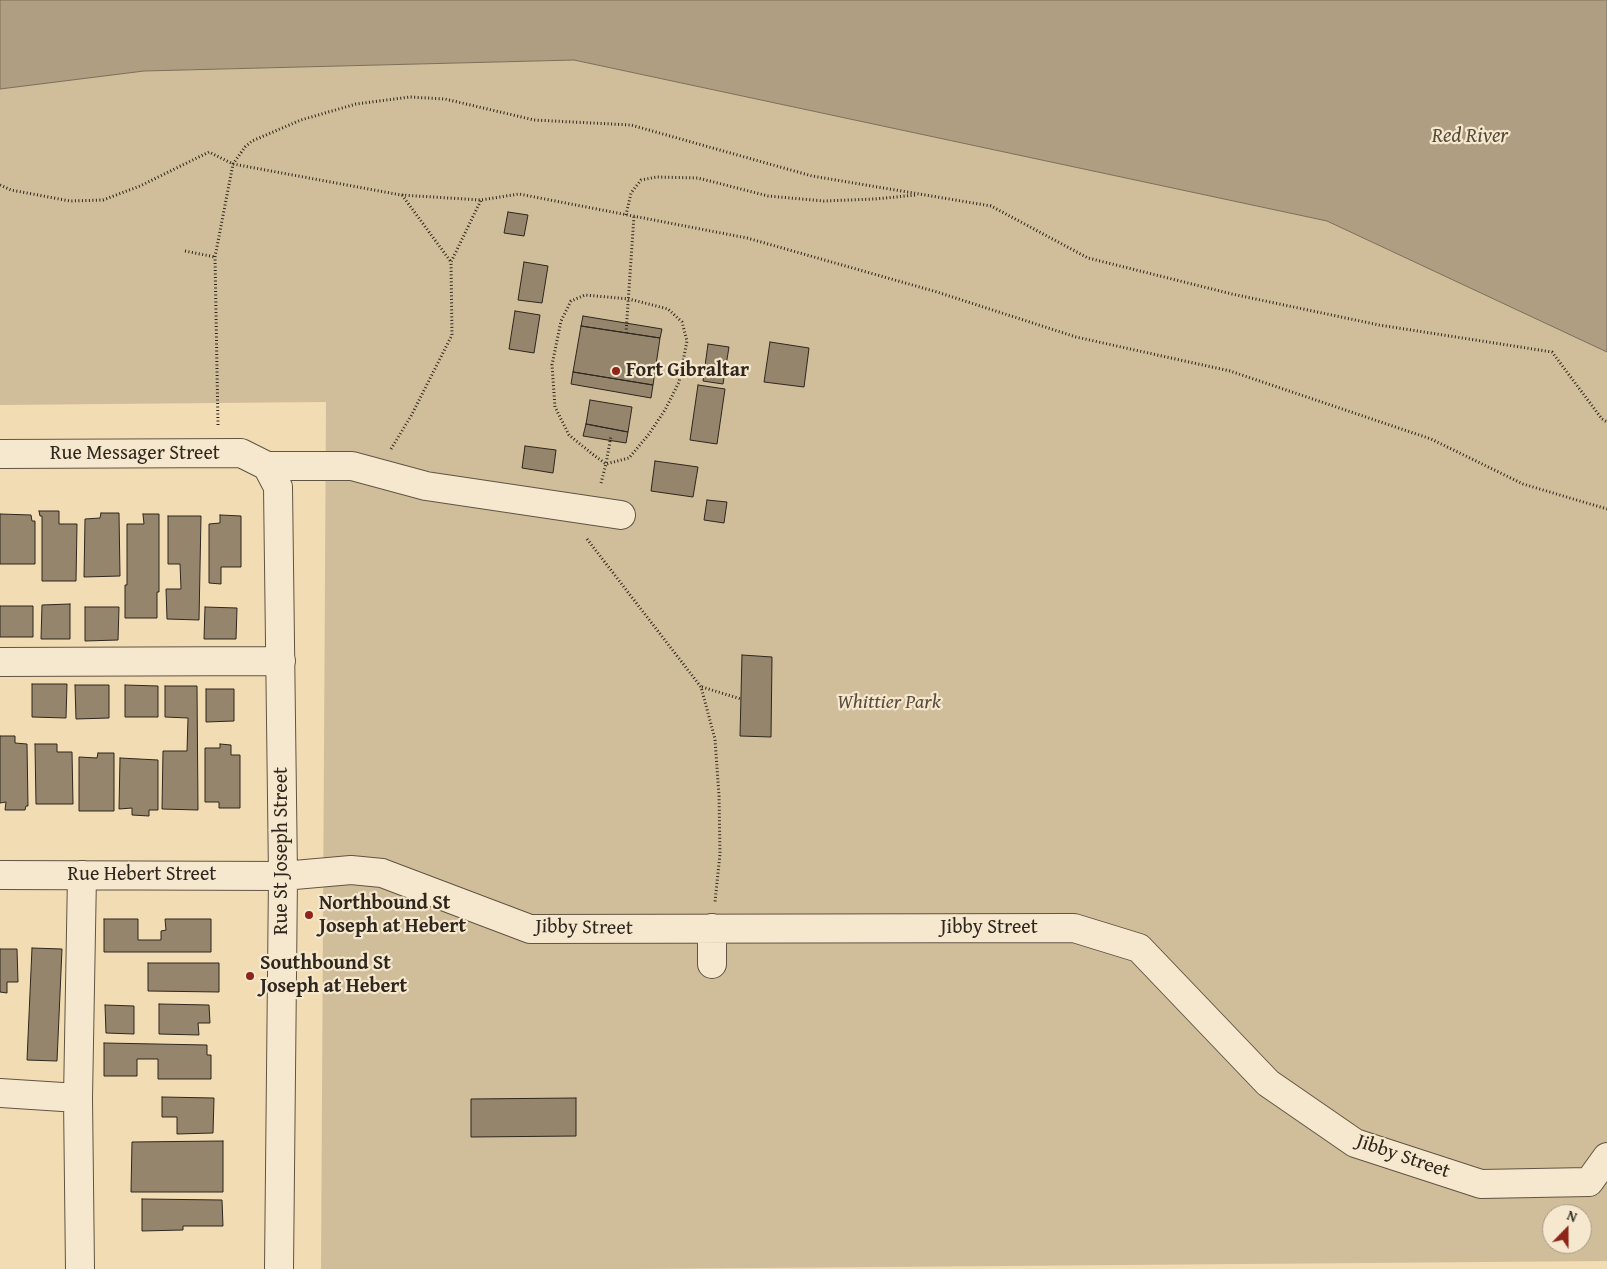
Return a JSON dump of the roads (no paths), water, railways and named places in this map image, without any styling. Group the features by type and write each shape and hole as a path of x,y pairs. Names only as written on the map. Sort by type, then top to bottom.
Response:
{"street":[{"name":"Rue Messager Street","path":"0,454 241,453 267,466"},
{"path":"267,466 352,466 378,471 426,486 621,515"},
{"name":"Rue St Joseph Street","path":"267,466 278,486 281,661 283,876 279,1269"},
{"path":"0,662 281,661"},
{"name":"Jibby Street","path":"283,876 351,870 382,873 530,929 1074,928 1139,948 1268,1083 1355,1143 1481,1184 1589,1182 1607,1157"},
{"name":"Rue Hebert Street","path":"0,875 283,876"},
{"path":"80,1269 78,1098 82,875"},
{"path":"712,928 712,964"},
{"path":"0,1093 78,1098"}],"water":[{"name":"Red River","path":"0,0 1607,0 1607,352 1327,221 574,60 144,71 0,89"}],"place":[{"name":"Fort Gibraltar","path":"616,371"},
{"name":"Northbound St Joseph at Hebert","path":"309,915"},
{"name":"Southbound St Joseph at Hebert","path":"250,976"}],"park label":[{"name":"Whittier Park","path":"889,703"}]}
